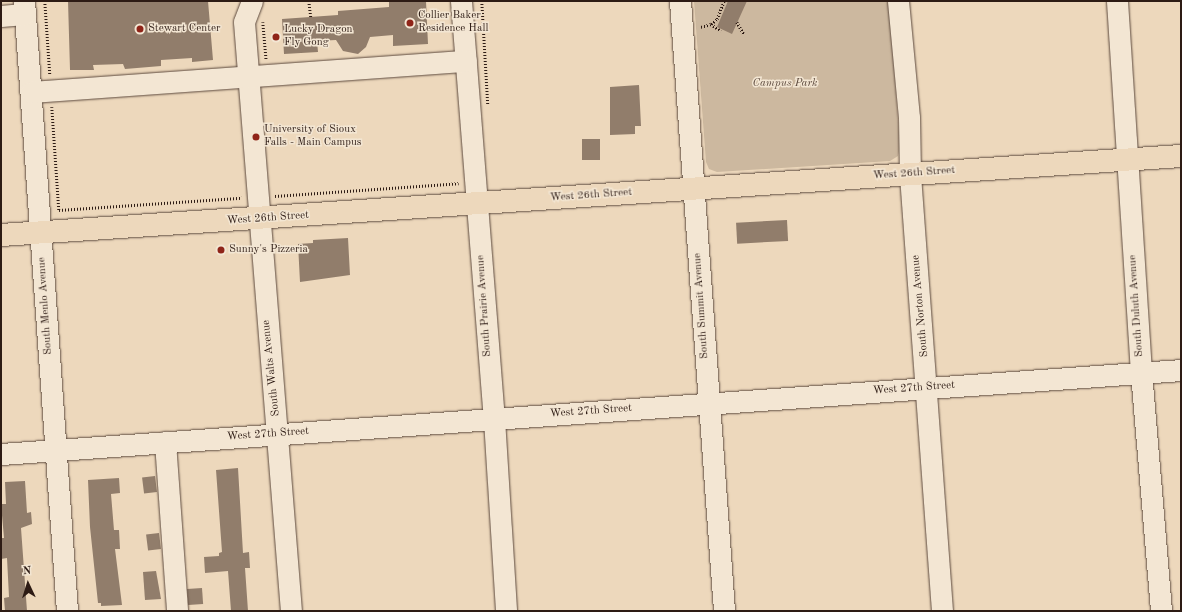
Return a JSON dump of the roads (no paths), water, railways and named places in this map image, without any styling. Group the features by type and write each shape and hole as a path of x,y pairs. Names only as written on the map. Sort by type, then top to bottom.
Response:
{"main road":[{"name":"West 26th Street","path":"1,236 258,220 694,188 1181,156"}],"street":[{"name":"South Prairie Avenue","path":"461,1 494,418 506,611"},
{"name":"South Summit Avenue","path":"680,1 724,611"},
{"name":"South Norton Avenue","path":"898,1 909,117 910,174 927,388 942,611"},
{"name":"South Duluth Avenue","path":"1117,1 1141,372 1161,611"},
{"name":"South Walts Avenue","path":"257,7 244,22 258,220 279,434 291,611"},
{"path":"1,16 25,8"},
{"name":"South Menlo Avenue","path":"25,8 67,611"},
{"path":"31,92 248,79 466,61"},
{"name":"West 27th Street","path":"1,454 1181,370"},
{"path":"165,442 177,611"}],"place":[{"name":"Collier Baker Residence Hall","path":"410,23"},
{"name":"Stewart Center","path":"140,29"},
{"name":"Lucky Dragon Fly Gong","path":"276,37"},
{"name":"University of Sioux Falls - Main Campus","path":"256,137"},
{"name":"Sunny's Pizzeria","path":"221,250"}],"park label":[{"name":"Campus Park","path":"785,84"}]}
